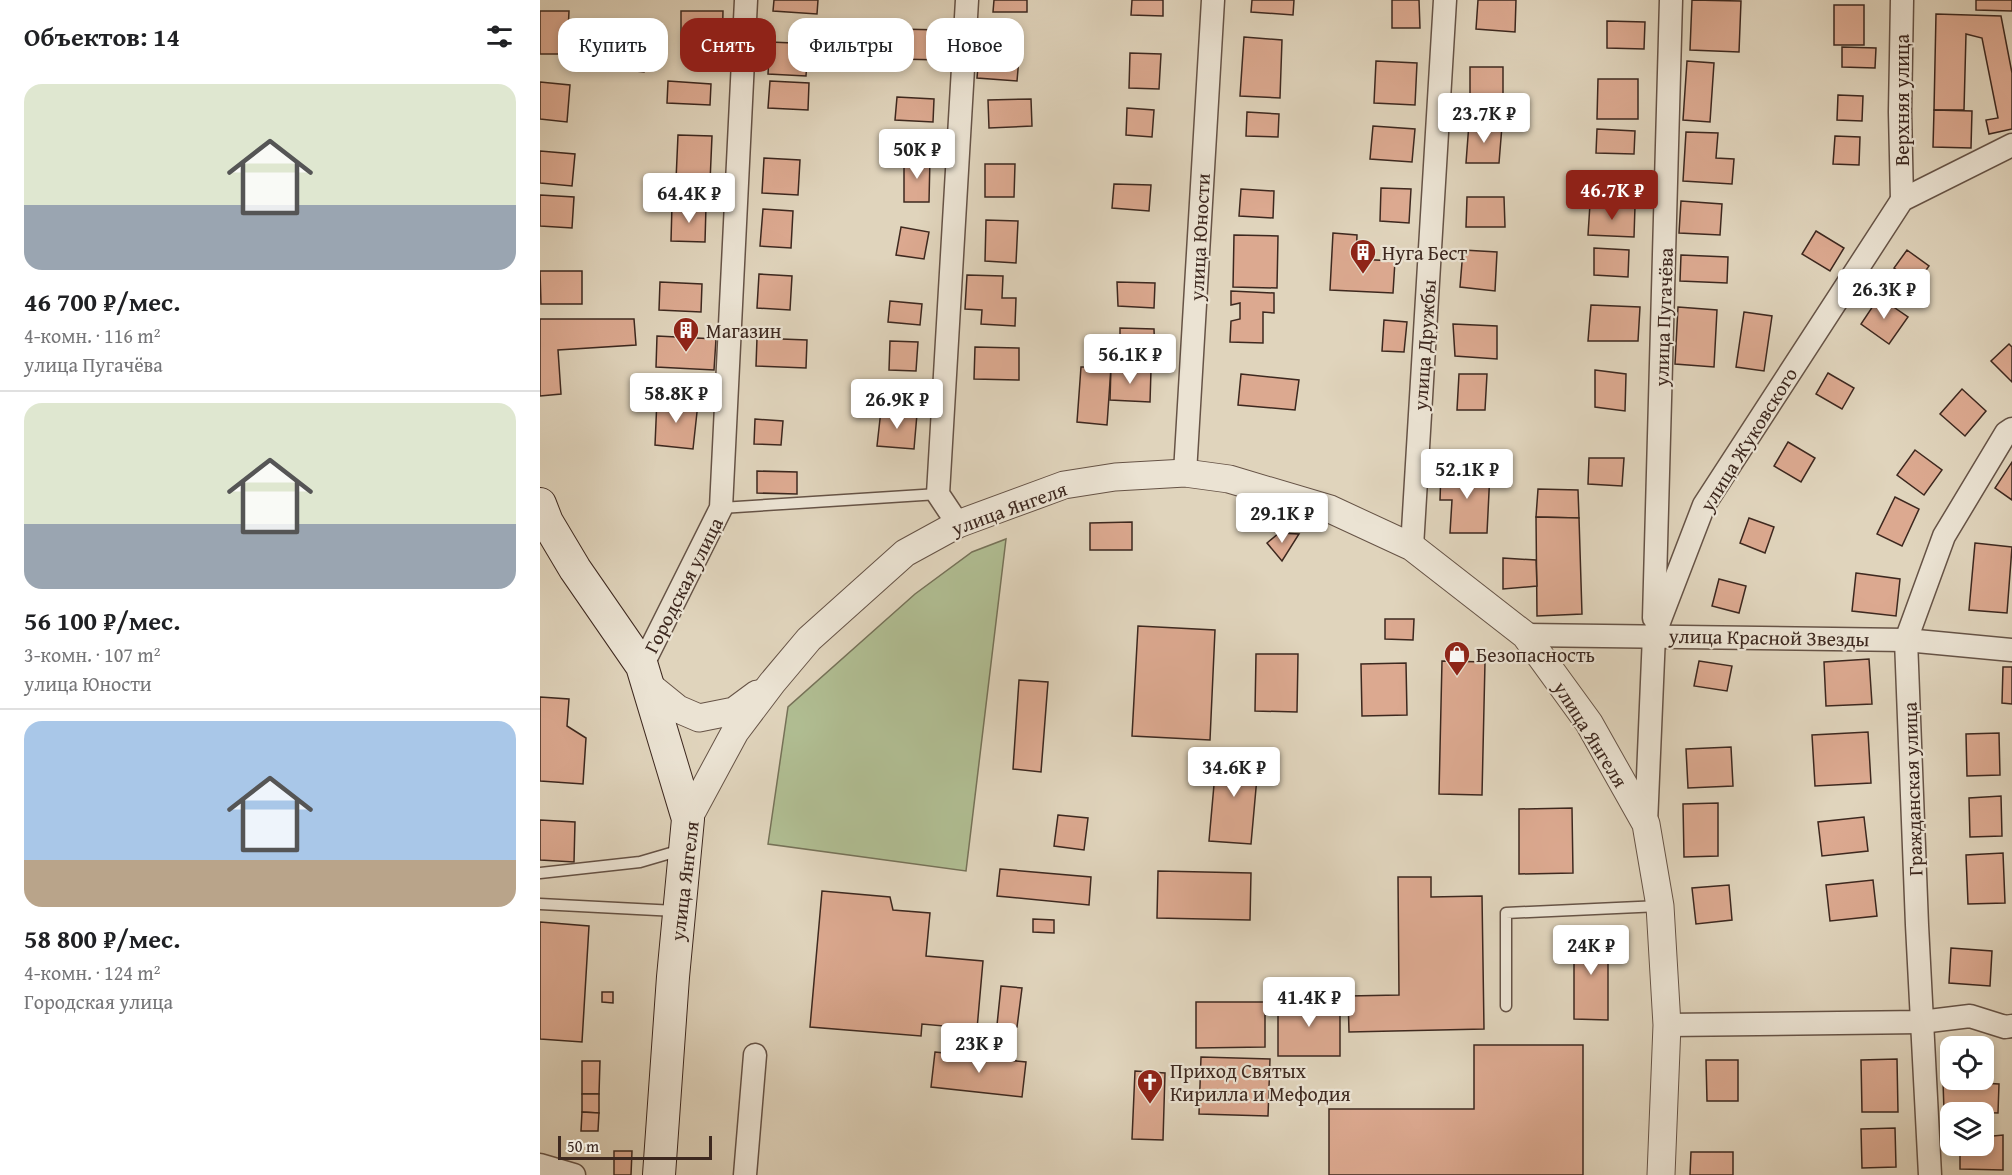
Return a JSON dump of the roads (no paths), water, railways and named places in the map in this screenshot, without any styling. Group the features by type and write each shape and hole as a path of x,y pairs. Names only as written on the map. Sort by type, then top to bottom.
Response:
{"main road":[{"path":"540,504 547,522 575,569 644,675 687,834"},
{"name":"улица Янгеля","path":"659,1175 687,834"}],"street":[{"name":"Городская улица","path":"644,675 721,508 746,0"},
{"path":"958,524 938,494 967,0"},
{"name":"улица Юности","path":"1185,473 1213,0"},
{"name":"улица Дружбы","path":"1412,547 1445,0"},
{"name":"улица Пугачёва","path":"1654,635 1671,0"},
{"name":"Верхняя улица","path":"1902,0 1902,200"},
{"path":"1902,200 2012,145"},
{"name":"улица Жуковского","path":"1646,824 1654,635 1704,505 1902,200"},
{"name":"Гражданская улица","path":"1930,1175 1921,1022 1906,640 1944,536 2006,433 2012,429"},
{"name":"улица Янгеля","path":"687,834 735,732 809,639 905,553 958,524 1064,485 1115,477 1185,473 1229,479 1330,509 1412,547 1525,634 1589,723 1646,824 1660,906 1667,1025 1661,1175"},
{"name":"улица Красной Звезды","path":"1525,634 1906,640 2012,650"},
{"path":"644,675 678,709 699,718 734,711 772,683"},
{"path":"1667,1025 1921,1022 1970,1016 2005,1027 2012,1026"},
{"path":"745,1175 755,1055"},
{"path":"540,1165 574,1175"}],"lane":[{"path":"721,508 938,494"},
{"path":"540,873 640,862 687,834"},
{"path":"540,904 679,912"},
{"path":"1506,1006 1506,913 1660,906"}],"place":[{"name":"Нуга Бест","path":"1363,275"},
{"name":"Магазин","path":"686,353"},
{"name":"Безопасность","path":"1457,677"},
{"name":"Приход Святых Кирилла и Мефодия","path":"1150,1105"}]}
